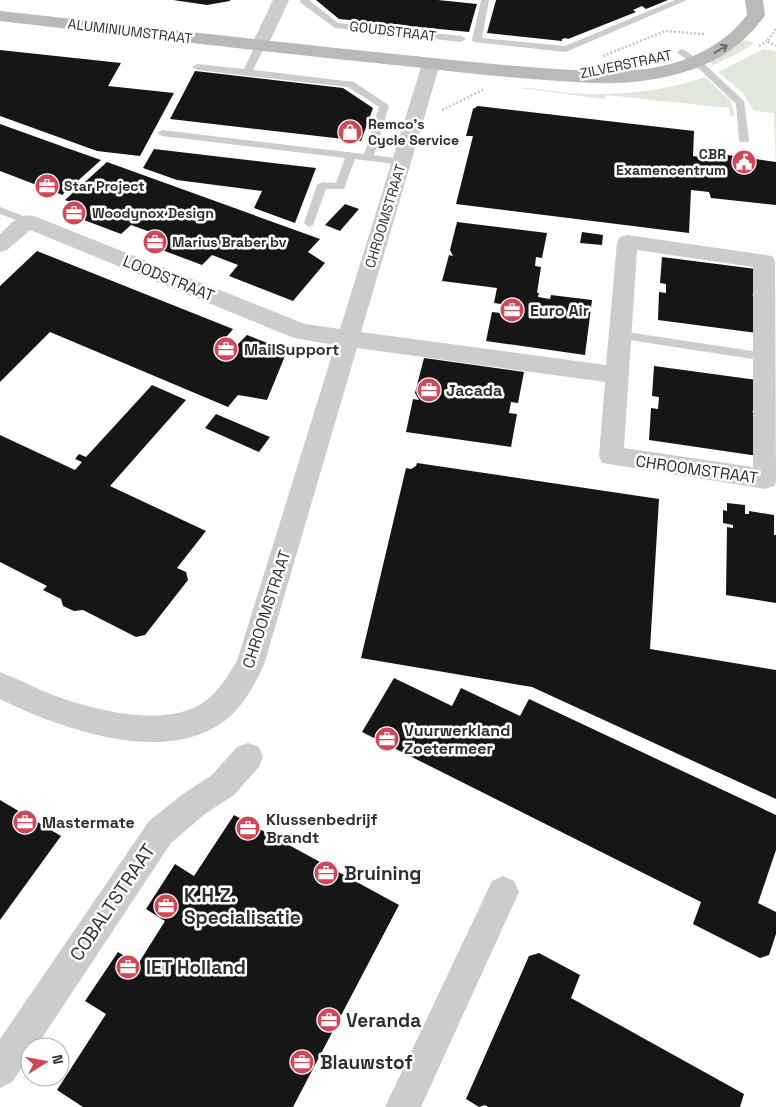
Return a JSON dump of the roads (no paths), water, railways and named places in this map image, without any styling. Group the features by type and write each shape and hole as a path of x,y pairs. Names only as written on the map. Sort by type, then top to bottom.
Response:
{"street":[{"path":"260,46 281,0"},
{"name":"ZILVERSTRAAT","path":"431,64 609,78 646,74 690,57 722,49 747,28 756,15 753,0"},
{"name":"ALUMINIUMSTRAAT","path":"0,16 431,64"},
{"name":"CHROOMSTRAAT","path":"0,685 22,697 66,714 108,725 150,728 184,726 212,713 232,692 250,665 431,64"},
{"path":"0,245 27,220"},
{"name":"LOODSTRAAT","path":"27,220 302,332 348,339"},
{"name":"CHROOMSTRAAT","path":"627,242 764,262 766,479 611,456 620,335 627,242"},
{"path":"348,339 617,375"},
{"name":"COBALTSTRAAT","path":"0,1070 160,832 194,804 224,786 248,757"},
{"path":"403,1107 503,892"}],"lane":[{"name":"GOUDSTRAAT","path":"305,0 304,2 336,25 461,39"},
{"path":"485,0 477,40 566,49 683,0"},
{"path":"247,72 260,46"},
{"path":"690,57 742,103 744,140"},
{"name":"ALUMINIUMSTRAAT","path":"197,67 351,84 384,106 368,158"},
{"path":"162,133 402,162"},
{"path":"309,223 322,185 340,187 351,156"},
{"path":"0,210 27,220"},
{"path":"620,335 765,357"}],"place":[{"name":"Remco's Cycle Service","path":"350,132"},
{"name":"CBR Examencentrum","path":"744,162"},
{"name":"Star Project","path":"47,186"},
{"name":"Woodynox Design","path":"74,213"},
{"name":"Marius Braber bv","path":"155,242"},
{"name":"Euro Air","path":"512,310"},
{"name":"MailSupport","path":"226,349"},
{"name":"Jacada","path":"429,390"},
{"name":"Vuurwerkland Zoetermeer","path":"387,739"},
{"name":"Mastermate","path":"25,822"},
{"name":"Klussenbedrijf Brandt","path":"248,828"},
{"name":"Bruining","path":"326,873"},
{"name":"K.H.Z. Specialisatie","path":"166,906"},
{"name":"IET Holland","path":"128,967"},
{"name":"Veranda","path":"329,1020"},
{"name":"Blauwstof","path":"302,1062"}]}
